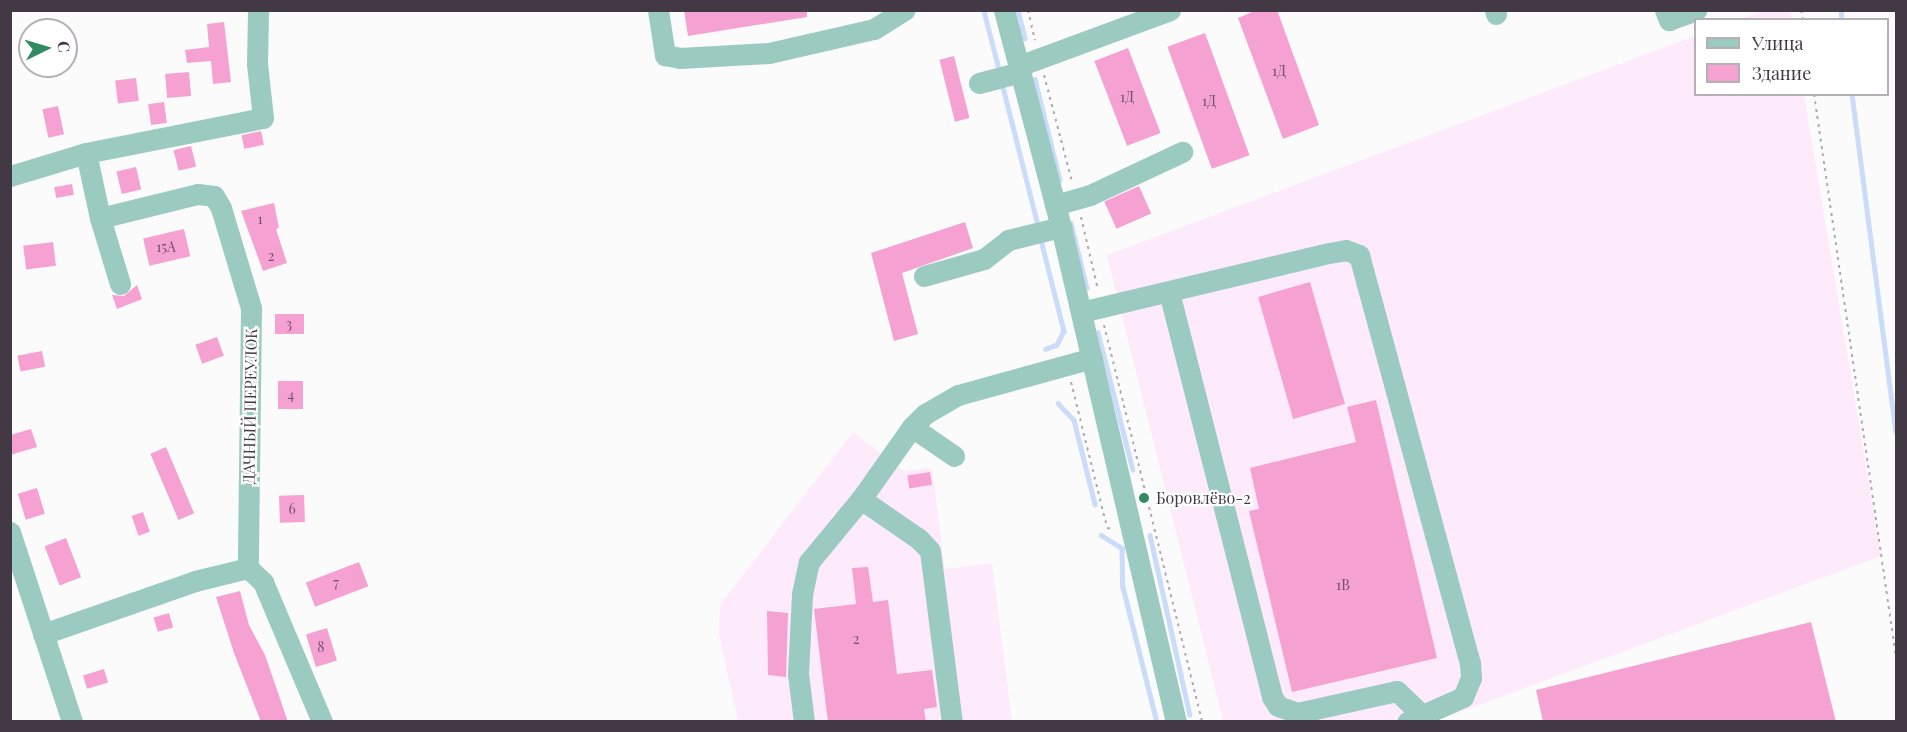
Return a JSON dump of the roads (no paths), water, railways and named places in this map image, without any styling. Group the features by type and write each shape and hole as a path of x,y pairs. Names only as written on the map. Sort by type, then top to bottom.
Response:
{"street":[{"path":"10,176 86,153 264,118 257,64 258,10"},
{"path":"658,10 665,55 680,58 768,53 874,29 905,10"},
{"path":"1004,10 1061,227 1090,310 1092,358 1176,722"},
{"path":"980,83 1020,69 1040,58 1170,10"},
{"path":"1665,10 1669,20 1695,10"},
{"path":"1055,205 1076,199 1182,152"},
{"path":"86,153 100,218 120,284"},
{"name":"ДАЧНЫЙ ПЕРЕУЛОК","path":"100,218 198,194 214,196 221,208 251,308 248,568"},
{"path":"924,276 984,259 1008,240 1061,227"},
{"path":"1090,310 1346,250 1363,260 1470,663 1471,678 1463,697 1415,718 1397,691 1297,713 1278,706 1272,697 1169,292"},
{"path":"804,722 798,674 802,594 808,562 861,499 912,427 925,414 958,395 1092,358"},
{"path":"912,427 954,456"},
{"path":"861,499 920,538 930,551 952,722"},
{"path":"10,532 19,590 43,634 72,722"},
{"path":"43,634 185,584 248,568 263,582 322,722"}],"waterway":[{"path":"1018,10 1025,38"},
{"path":"1841,10 1842,18"},
{"path":"984,11 999,69"},
{"path":"1035,79 1060,180"},
{"path":"1003,87 1037,221"},
{"path":"1852,96 1896,432"},
{"path":"1071,223 1087,288"},
{"path":"1042,244 1064,331 1057,345 1046,349"},
{"path":"1098,332 1133,470"},
{"path":"1058,403 1074,420 1095,504"},
{"path":"1101,535 1122,548 1123,587 1157,722"},
{"path":"1150,535 1190,715"}],"place":[{"name":"Боровлёво-2","path":"1144,498"}]}
